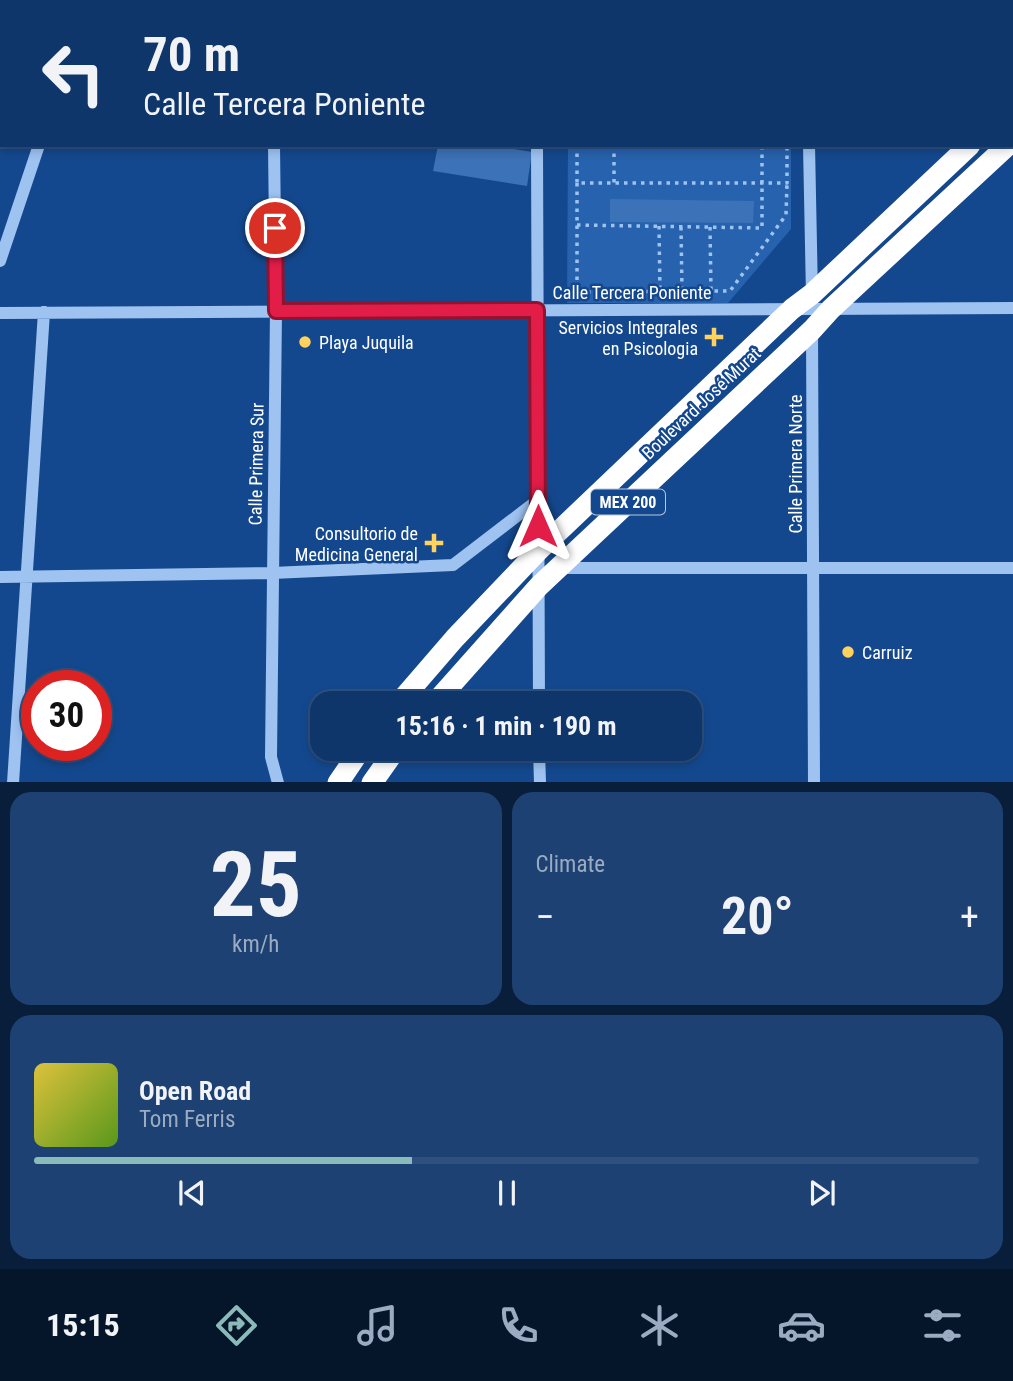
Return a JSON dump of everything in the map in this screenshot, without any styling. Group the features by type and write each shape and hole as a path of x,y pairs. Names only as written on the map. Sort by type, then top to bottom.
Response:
{"highway":[{"name":"Boulevard José Murat","path":"445,691 539,586 812,310 968,147"},
{"name":"Boulevard José Murat","path":"409,691 455,638 538,551 812,310 1006,147"},
{"path":"338,782 353,761"},
{"path":"372,782 387,761"}],"street":[{"path":"0,261 38,147"},
{"name":"Calle Primera Sur","path":"274,147 276,311 271,757 278,782"},
{"path":"537,147 539,691"},
{"name":"Calle Primera Norte","path":"809,147 814,782"},
{"name":"Calle Tercera Poniente","path":"0,313 1013,308"},
{"path":"13,782 44,312"},
{"path":"0,577 272,573 453,565 538,500"},
{"path":"558,568 1013,568"},
{"path":"539,761 540,782"}],"path":[{"path":"577,147 577,292 730,292 786,215 787,147"},
{"path":"614,147 614,183"},
{"path":"577,225 762,228 762,147"},
{"path":"577,183 787,183"},
{"path":"659,226 660,292"},
{"path":"681,226 682,292"},
{"path":"710,227 711,291"}],"shaded area":[{"path":"568,147 791,147 791,229 728,303 567,303"}],"building":[{"path":"438,147 502,147 532,152 527,186 433,171"},
{"path":"610,199 754,201 753,223 610,222"}],"place":[{"name":"Servicios Integrales en Psicologia","path":"714,337"},
{"name":"Playa Juquila","path":"305,342"},
{"name":"Consultorio de Medicina General","path":"434,543"},
{"name":"Carruiz","path":"848,652"}],"route":[{"path":"275,228 276,311 537,310 538,526"}]}
